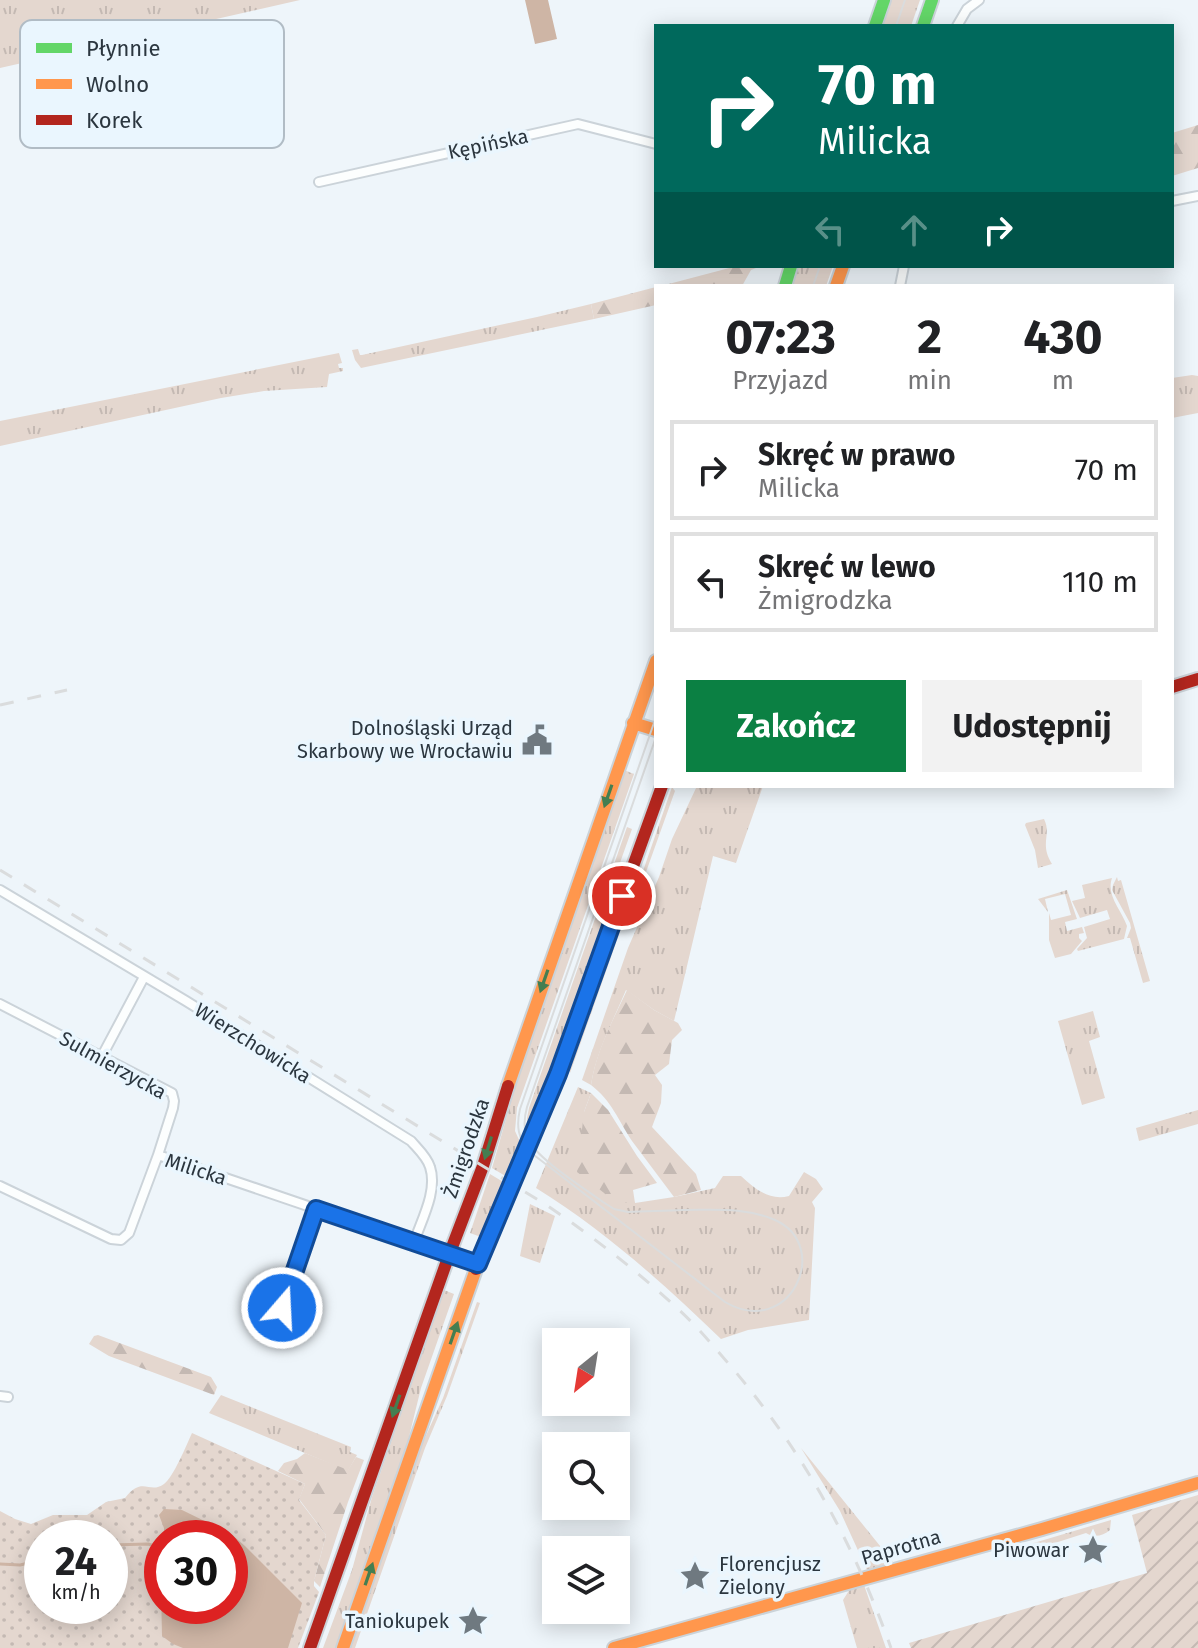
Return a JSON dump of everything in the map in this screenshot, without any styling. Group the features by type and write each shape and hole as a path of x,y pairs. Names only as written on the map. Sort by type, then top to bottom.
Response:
{"main road":[{"path":"876,24 884,0"},
{"path":"924,24 930,3"},
{"name":"Żmigrodzka","path":"310,1648 483,1166 654,666"},
{"path":"1174,686 1198,679"},
{"path":"633,723 654,729"},
{"path":"343,1648 478,1264 558,1074 661,788"},
{"name":"Paprotna","path":"614,1648 1198,1483"}],"street":[{"path":"958,24 967,9 979,0"},
{"name":"Kępińska","path":"319,182 578,124 654,143"},
{"path":"1174,201 1198,196"},
{"name":"Wierzchowicka","path":"0,890 411,1141 430,1168 431,1178 429,1198 414,1242"},
{"path":"102,1056 144,977"},
{"name":"Sulmierzycka","path":"0,1004 172,1093 173,1108 158,1155"},
{"name":"Milicka","path":"0,1186 111,1239 121,1240 129,1233 158,1155 478,1264"},
{"path":"282,1308 316,1209"}],"green space":[{"path":"0,0 300,0 212,20 20,20 20,63 0,68"},
{"path":"891,0 920,0 912,24 883,24"},
{"path":"1198,125 1198,168 1174,175 1174,132"},
{"path":"729,268 756,268 751,270 743,284 669,284"},
{"path":"798,268 832,268 827,284 793,284"},
{"path":"654,288 654,305 594,319 591,304"},
{"path":"591,304 594,319 361,368 352,350 358,349 362,355"},
{"path":"339,353 342,363 338,364 343,371 329,374 327,387 264,391 221,398 0,446 0,421"},
{"path":"1198,376 1198,413 1174,418 1174,378"},
{"path":"624,770 634,774 517,1108 515,1131 521,1144 507,1177 492,1168 521,1067"},
{"path":"673,788 675,791 646,872 622,926 570,1073 568,1067 614,936 642,874"},
{"path":"696,788 762,788 736,863 713,856 674,1021 626,990 601,1049 591,1085 582,1080 628,948"},
{"path":"1044,819 1046,850 1052,864 1038,868 1025,825"},
{"path":"627,827 632,829 616,874 598,943 558,1057 527,1130 529,1108"},
{"path":"1117,877 1118,881 1121,880 1150,981 1143,983 1130,938 1127,938 1130,923 1112,890"},
{"path":"1112,878 1111,891 1127,926 1124,939 1078,951 1087,938 1084,927 1110,919 1107,910 1080,918 1072,901 1085,898 1082,885"},
{"path":"1067,890 1077,919 1065,922 1067,931 1082,927 1084,933 1079,934 1082,941 1071,954 1055,958 1049,940 1049,913 1051,920 1071,915 1065,894 1045,899 1048,912 1038,899"},
{"path":"627,990 678,1023 682,1030 672,1040 669,1064 655,1075 662,1085 661,1103 652,1127 696,1174 701,1190 674,1197 609,1104 591,1085 601,1048"},
{"path":"1093,1011 1100,1037 1089,1041 1105,1098 1082,1105 1058,1021"},
{"path":"578,1087 591,1093 584,1112 635,1203 715,1188 723,1176 741,1176 763,1193 775,1197 789,1196 804,1172 816,1179 823,1189 812,1202 815,1208 809,1320 748,1330 721,1339 633,1259 536,1188"},
{"path":"591,1093 608,1110 657,1183 633,1190 635,1203 617,1203 577,1172 584,1112"},
{"path":"1198,1110 1198,1124 1139,1141 1136,1128"},
{"path":"490,1174 505,1183 481,1237 470,1233"},
{"path":"530,1204 555,1216 540,1263 520,1256"},
{"path":"444,1290 454,1294 421,1388 406,1449 337,1648 323,1648 352,1570 372,1497"},
{"path":"477,1302 480,1303 447,1396 425,1448 355,1648 351,1648 419,1451 443,1398"},
{"path":"98,1335 211,1377 217,1387 214,1395 109,1356 89,1344"},
{"path":"221,1395 351,1447 350,1452 357,1455 348,1471 209,1413"},
{"path":"192,1433 305,1484 299,1500 326,1535 314,1581 319,1592 298,1648 0,1648 0,1511 24,1522 24,1624 128,1624 128,1520 41,1520 53,1515 87,1515 106,1502 125,1498 141,1486 159,1487 168,1481"},
{"path":"801,1448 893,1562 867,1570 840,1511"},
{"path":"305,1453 348,1470 356,1457 364,1460 320,1587 314,1581 326,1535 299,1499 305,1484 278,1471 284,1463"},
{"path":"1198,1495 1198,1648 911,1648 909,1643 1147,1573 1132,1515"},
{"path":"1111,1520 1110,1530 1101,1535 1086,1533 1033,1550 1027,1545"},
{"path":"864,1585 886,1648 857,1648 843,1600 850,1589"}],"shaded area":[{"path":"525,0 548,0 557,39 535,44"},
{"path":"164,1509 182,1510 202,1520 161,1520 159,1515"},
{"path":"248,1549 302,1603 288,1648 183,1648 162,1636 162,1624 248,1624"}],"waterway":[{"path":"128,1545 144,1544"},
{"path":"0,1564 24,1564"}],"tram line":[{"path":"897,24 905,0"},
{"path":"814,284 819,268"},
{"path":"654,723 520,1109 519,1132 530,1152 725,1302 748,1310 768,1309 785,1300 796,1285 802,1267 801,1249 792,1233 775,1220 730,1210 628,1212 614,1209 550,1164 533,1147 525,1131 527,1107 654,743"}],"railway":[{"path":"0,705 67,690"},
{"path":"0,870 548,1206 661,1293 734,1370 805,1468 844,1537 891,1648"}],"traffic: fast":[{"path":"876,24 884,0"},
{"path":"924,24 932,0"},
{"path":"786,284 790,268"}],"traffic: slow":[{"path":"837,284 842,268"},
{"path":"508,1086 654,667"},
{"path":"633,723 654,729"},
{"path":"343,1648 476,1269"},
{"path":"614,1648 1198,1483"}],"traffic: jam":[{"path":"1174,686 1198,679"},
{"path":"476,1269 558,1074 661,788"},
{"path":"310,1648 483,1166 508,1086"}],"place":[{"name":"Dolnośląski Urząd Skarbowy we Wrocławiu","path":"537,740"},
{"name":"Piwowar","path":"1093,1550"},
{"name":"Florencjusz Zielony","path":"695,1576"},
{"name":"Taniokupek","path":"473,1621"}],"route":[{"path":"282,1308 316,1209 478,1264 558,1074 622,896"}]}
